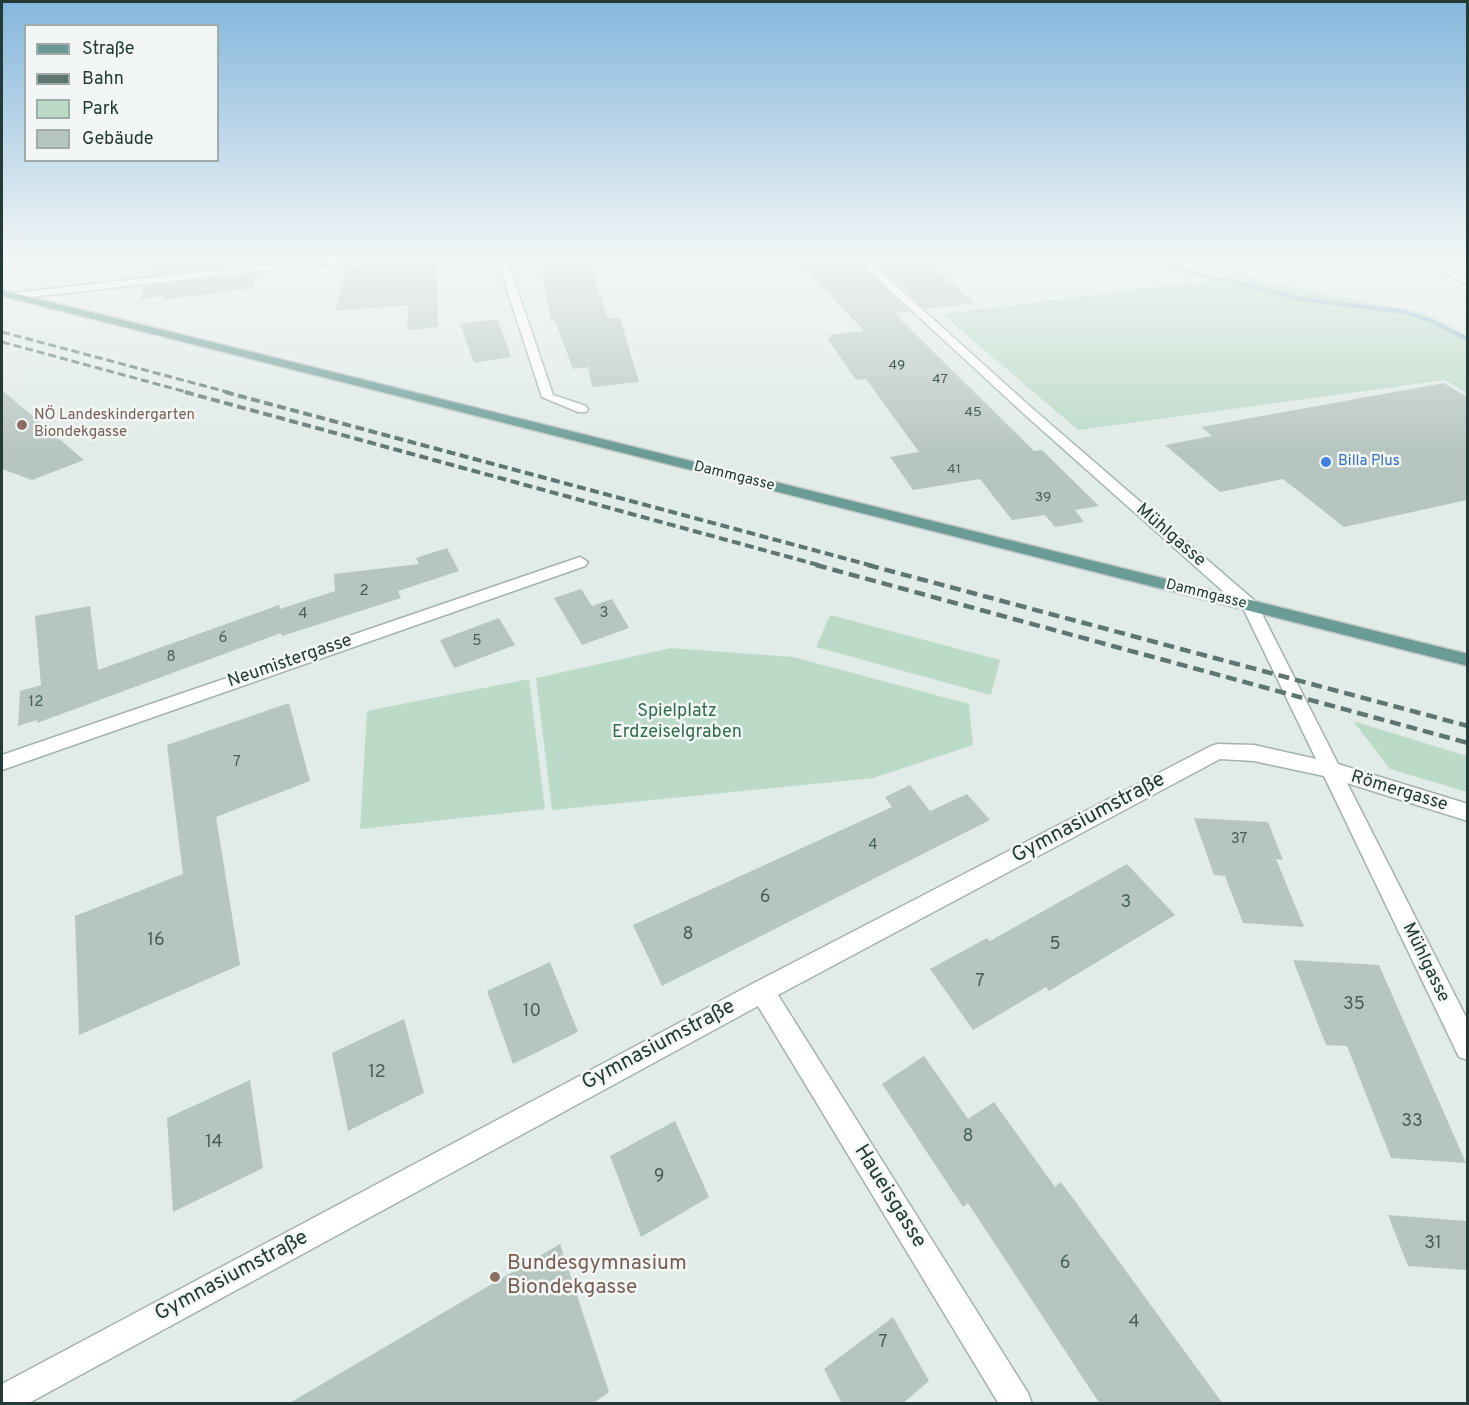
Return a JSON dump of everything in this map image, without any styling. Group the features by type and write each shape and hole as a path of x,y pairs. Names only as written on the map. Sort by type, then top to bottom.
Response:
{"main road":[{"name":"Dammgasse","path":"114,322 1467,660"}],"street":[{"path":"523,322 548,398 582,409"},
{"name":"Mühlgasse","path":"930,322 1250,606 1467,1048"},
{"name":"Neumistergasse","path":"2,763 580,562"},
{"name":"Gymnasiumstraße","path":"2,1400 762,991 1218,751 1254,753 1331,770"},
{"name":"Römergasse","path":"1331,770 1467,813"},
{"name":"Haueisgasse","path":"762,991 1017,1404"}],"green space":[{"path":"951,322 1440,322 1467,336 1467,393 1445,380 1078,430"},
{"path":"830,615 1000,660 991,695 816,647"},
{"name":"Spielplatz Erdzeiselgraben","path":"671,648 793,657 969,704 973,745 873,778 552,810 536,678"},
{"path":"529,679 545,809 360,829 367,711"},
{"path":"1353,721 1467,756 1467,792 1390,769"}],"building":[{"path":"407,322 438,322 438,327 407,330"},
{"path":"498,322 511,357 474,363 460,324"},
{"path":"555,322 621,322 639,382 592,387 588,367 573,369"},
{"path":"855,322 903,322 1034,451 1042,450 1099,506 1075,510 1084,522 1055,527 1045,515 1012,520 980,479 913,490 890,457 919,452 866,379 856,380 827,338 831,337 829,335 864,331"},
{"name":"Billa Plus","path":"1444,383 1467,397 1467,500 1344,527 1283,479 1220,492 1165,445 1212,436 1201,427"},
{"name":"NÖ Landeskindergarten Biondekgasse","path":"2,390 84,460 32,480 2,469"},
{"path":"447,548 459,571 398,591 401,598 282,636 281,633 37,723 37,720 18,726 20,691 41,685 35,616 90,606 98,670 279,605 280,609 335,591 334,574 419,564 416,558"},
{"path":"581,589 592,606 612,599 629,628 582,645 554,598"},
{"path":"499,618 515,645 454,668 440,640"},
{"path":"289,703 310,781 216,817 240,965 79,1035 75,916 183,874 167,745"},
{"path":"910,785 930,811 967,794 990,820 662,986 633,925 892,807 885,797"},
{"path":"1194,818 1268,822 1283,860 1276,859 1304,927 1243,923 1225,876 1214,875"},
{"path":"1127,864 1175,915 1049,991 1046,987 973,1030 930,969 987,938 990,941"},
{"path":"1293,960 1379,965 1466,1163 1391,1158 1347,1046 1326,1045"},
{"path":"550,962 578,1032 513,1064 487,991"},
{"path":"404,1019 424,1093 348,1131 332,1053"},
{"path":"924,1056 968,1119 994,1102 1055,1187 1061,1182 1223,1404 1100,1404 968,1203 963,1207 882,1084"},
{"path":"250,1080 263,1168 173,1212 167,1118"},
{"path":"675,1121 709,1197 641,1237 610,1156"},
{"path":"1388,1215 1467,1221 1467,1270 1408,1266"},
{"path":"560,1244 609,1392 592,1404 288,1404"},
{"path":"893,1317 929,1381 902,1404 842,1404 824,1369"}],"waterway":[{"path":"1433,322 1468,340"}],"railway":[{"path":"2,332 231,393"},
{"path":"2,342 190,393"},
{"path":"185,392 822,566"},
{"path":"225,392 873,566"},
{"path":"816,565 1468,743"},
{"path":"868,565 1468,726"}],"place":[{"name":"NÖ Landeskindergarten Biondekgasse","path":"22,425"},
{"name":"Billa Plus","path":"1326,462"},
{"name":"Bundesgymnasium Biondekgasse","path":"495,1277"}]}
